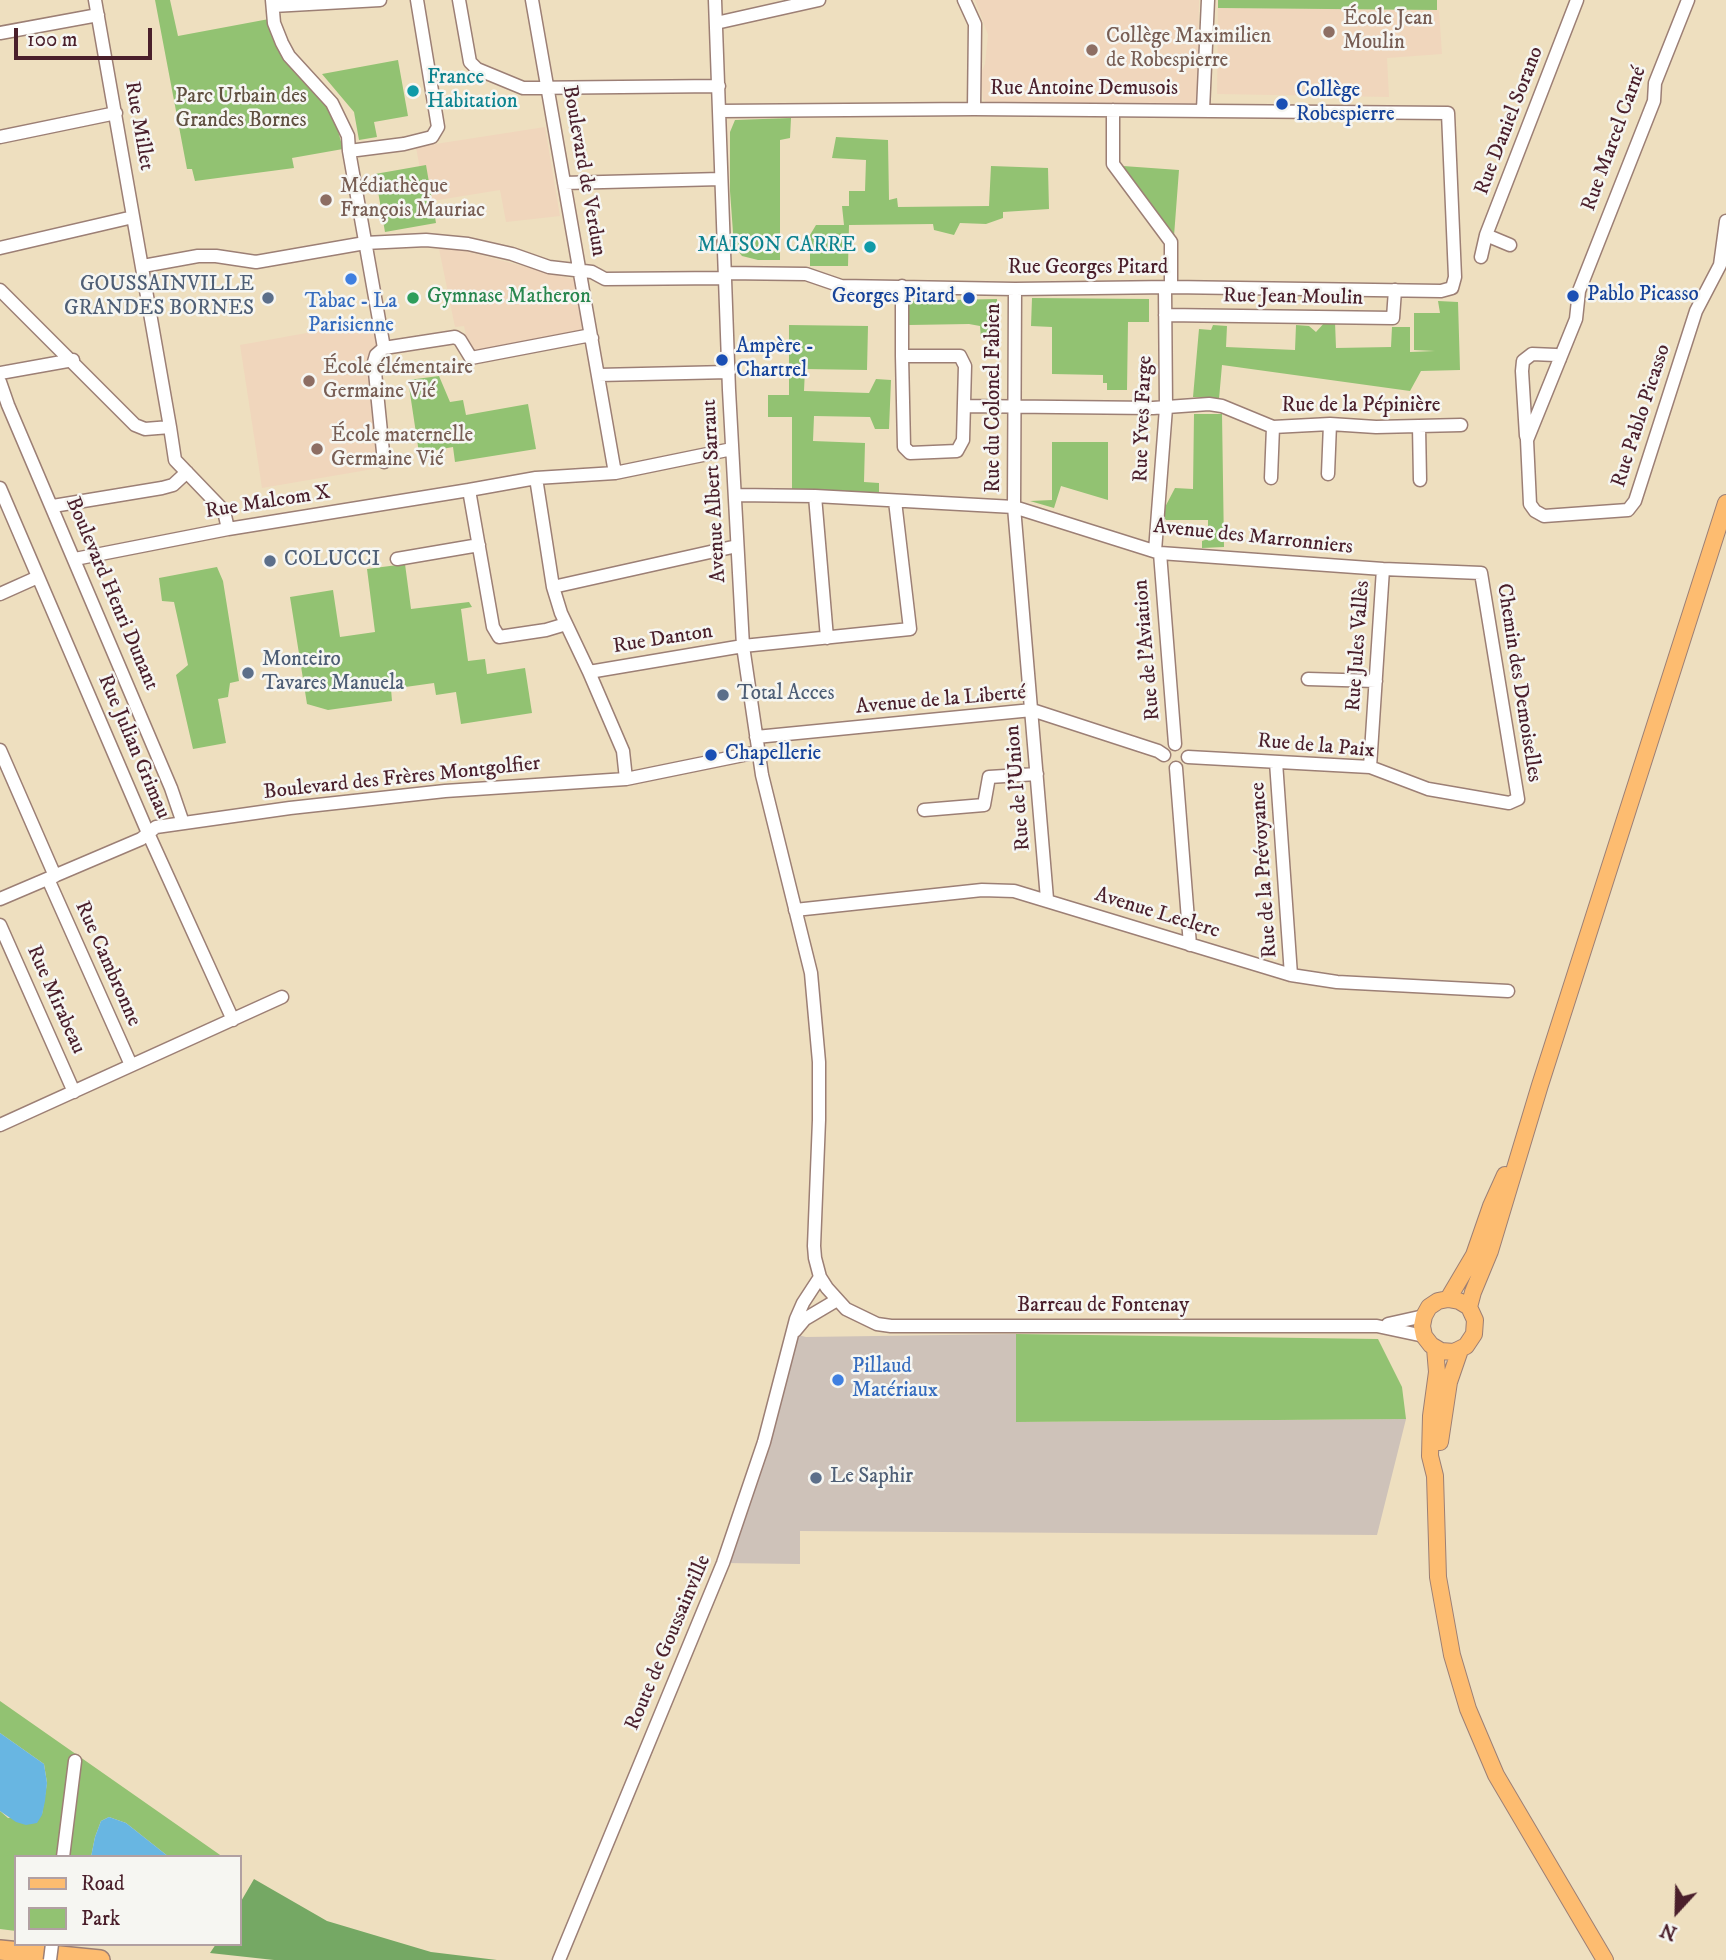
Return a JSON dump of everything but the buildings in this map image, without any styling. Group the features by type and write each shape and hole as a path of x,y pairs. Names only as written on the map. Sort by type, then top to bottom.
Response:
{"highway":[{"path":"32,1946 55,1953"},
{"path":"0,1950 55,1953 100,1960"}],"main road":[{"path":"1469,1307 1490,1251 1540,1085 1726,503"},
{"path":"1448,1299 1474,1255 1540,1085"},
{"path":"1435,1476 1430,1457 1431,1416 1437,1373 1430,1342 1422,1326 1424,1316 1433,1304 1448,1299 1469,1307 1476,1327 1471,1340 1460,1350 1448,1382 1435,1476 1440,1589 1452,1655 1484,1750 1511,1804 1605,1960"},
{"path":"1430,1342 1447,1352 1460,1350"}],"street":[{"name":"Rue Millet","path":"95,0 175,460 224,511 228,529"},
{"path":"380,0 273,3 274,23 289,56 332,103 348,136 384,348"},
{"path":"349,151 404,144 432,137 438,127 417,0"},
{"path":"459,0 470,62 477,69 523,88 719,86"},
{"name":"Boulevard de Verdun","path":"532,0 615,473"},
{"name":"Avenue Albert Sarraut","path":"715,0 732,449 743,646 762,775 810,973 819,1062 819,1143 814,1246 820,1277"},
{"path":"716,23 819,0"},
{"path":"964,0 975,24 974,109"},
{"path":"1203,110 1208,0"},
{"name":"Rue Daniel Sorano","path":"1481,257 1486,235 1577,0"},
{"name":"Rue Marcel Carné","path":"1579,291 1654,101 1655,83 1688,0"},
{"path":"0,33 98,15"},
{"name":"Rue Antoine Demusois","path":"719,111 974,109 1448,114 1455,277 1452,288"},
{"name":"Rue Yves Farge","path":"1113,110 1113,164 1171,242 1165,315 1166,408 1158,552"},
{"path":"0,136 116,113"},
{"path":"564,183 721,179"},
{"path":"0,248 134,217"},
{"name":"Rue Pablo Picasso","path":"1560,359 1556,355 1532,354 1523,361 1530,504 1544,516 1628,510 1635,500 1703,293 1720,265 1726,221"},
{"path":"1486,235 1510,245"},
{"name":"Rue Georges Pitard","path":"143,266 198,256 256,261 289,258 365,243 426,240 468,244 512,254 549,267 592,272 605,279 795,273 841,286 1441,291 1452,288"},
{"path":"902,286 902,356 904,447 910,453 957,451 963,440 965,366 960,356 902,356"},
{"name":"Rue du Colonel Fabien","path":"1014,507 1016,289"},
{"path":"0,290 135,425 145,429 170,427"},
{"name":"Rue Jean Moulin","path":"1165,315 1393,318 1395,290"},
{"name":"Rue Pablo Picasso","path":"1527,440 1576,318 1579,291"},
{"path":"384,463 374,362 376,355 384,348 455,337 460,340 471,358 586,336 592,338"},
{"path":"0,373 72,360"},
{"path":"598,375 729,372"},
{"name":"Boulevard Henri Dunant","path":"0,382 172,788 183,823"},
{"name":"Rue de la Pépinière","path":"1166,408 1209,404 1222,406 1273,427 1330,424 1376,427 1461,425"},
{"path":"964,406 1166,408"},
{"path":"1328,474 1330,424"},
{"path":"1419,426 1420,481"},
{"path":"1271,478 1273,427"},
{"name":"Rue Malcom X","path":"75,559 228,529 536,478 615,473 732,449"},
{"path":"53,506 162,488 173,485 187,472"},
{"path":"536,478 553,587 566,624 624,751 626,779"},
{"name":"Rue Julian Grimau","path":"0,488 148,833 233,1020"},
{"path":"469,490 493,627 499,637 566,624"},
{"name":"Avenue des Marronniers","path":"735,495 815,496 1014,507 1158,552 1383,569 1481,573"},
{"path":"815,496 827,638"},
{"name":"Rue Danton","path":"589,671 743,646 910,629 895,501"},
{"name":"Rue de l'Union","path":"1014,507 1047,899"},
{"path":"397,559 479,545"},
{"path":"553,587 737,546"},
{"name":"Rue de l'Aviation","path":"1158,552 1175,744"},
{"name":"Rue Jules Vallès","path":"1370,767 1383,569"},
{"name":"Chemin des Demoiselles","path":"1481,573 1518,799"},
{"path":"0,594 38,577"},
{"path":"1308,678 1376,681"},
{"name":"Avenue de la Liberté","path":"756,737 1032,710 1164,755"},
{"path":"1175,744 1186,749 1188,757 1185,764 1176,768 1166,763 1164,755 1166,748 1175,744"},
{"name":"Rue Cambronne","path":"0,750 131,1065"},
{"name":"Boulevard des Frères Montgolfier","path":"0,899 141,839 156,827 445,791 626,779 758,752"},
{"name":"Rue de la Paix","path":"1188,757 1370,767 1429,789 1509,803 1518,799"},
{"name":"Rue de la Prévoyance","path":"1276,762 1291,975"},
{"path":"1176,768 1190,944"},
{"path":"924,810 984,805 989,777 1037,774"},
{"name":"Avenue Leclerc","path":"795,910 982,890 1014,891 1291,975 1337,982 1508,991"},
{"name":"Rue Mirabeau","path":"0,925 74,1092"},
{"path":"0,1125 282,997"},
{"path":"793,1334 806,1319 837,1300 820,1277"},
{"name":"Route de Goussainville","path":"559,1960 731,1543 764,1442 799,1311 820,1277"},
{"name":"Barreau de Fontenay","path":"837,1300 860,1317 877,1324 909,1327 1377,1326 1424,1316"},
{"name":"Barreau de Fontenay","path":"1377,1326 1430,1342"},
{"path":"63,1855 75,1761"}],"shaded area":[{"name":"Collège Maximilien de Robespierre","path":"975,0 1199,0 1197,107 990,106 983,99 981,73 985,64 988,35"},
{"name":"École Jean Moulin","path":"1218,8 1439,10 1442,54 1387,58 1389,97 1217,94"},
{"path":"545,127 560,216 506,222 500,190 426,202 416,147"},
{"path":"438,244 576,280 585,332 470,354 464,326 455,327"},
{"path":"373,321 378,346 372,348 369,355 379,468 262,488 240,345"},
{"path":"793,1334 806,1337 1016,1334 1017,1422 1406,1419 1377,1535 800,1531 800,1564 723,1563"}],"green space":[{"name":"Parc Urbain des Grandes Bornes","path":"155,0 170,0 178,36 269,19 277,48 285,62 326,103 334,116 343,149 292,158 294,168 195,181 192,169 187,169"},
{"path":"1218,0 1437,0 1437,10 1218,8"},
{"path":"398,60 408,116 374,122 377,137 359,140 354,112 322,74"},
{"path":"791,118 790,138 780,140 780,260 758,260 742,256 734,246 730,132 735,120"},
{"path":"836,137 888,140 889,200 897,198 898,207 989,206 991,166 1048,168 1049,209 1003,212 1003,218 986,224 960,223 954,235 934,230 933,224 849,225 848,266 810,266 810,235 816,225 844,225 842,206 849,206 849,191 865,191 866,160 832,158"},
{"path":"426,165 436,223 385,232 375,174"},
{"path":"1123,166 1179,170 1174,236 1124,171"},
{"path":"1032,298 1149,299 1149,322 1128,322 1127,390 1107,390 1103,375 1052,374 1052,327 1031,326"},
{"path":"997,299 998,339 981,339 980,326 969,324 909,325 908,301"},
{"path":"1438,301 1458,302 1460,370 1421,371 1410,391 1222,365 1219,399 1193,397 1199,329 1211,330 1213,325 1227,326 1226,347 1295,350 1296,325 1309,326 1316,332 1325,322 1335,322 1336,348 1391,347 1392,327 1410,327 1410,352 1435,351 1414,350 1414,313 1440,313"},
{"path":"789,325 868,326 867,370 805,369 804,391 869,393 876,379 891,380 889,429 875,429 870,417 814,416 813,441 865,443 864,482 879,483 879,494 792,492 792,417 768,417 768,395 789,395"},
{"path":"439,376 450,402 463,400 466,415 528,404 536,449 455,462 453,447 419,453 408,380"},
{"path":"1194,414 1222,414 1224,547 1202,548 1202,541 1208,539 1208,520 1166,520 1163,516 1175,488 1193,489"},
{"path":"1052,442 1108,442 1108,500 1061,486 1054,508 1030,501 1052,500"},
{"path":"405,564 411,609 469,602 472,607 461,609 468,661 485,659 487,674 525,668 532,713 461,724 456,692 436,695 434,683 391,689 392,701 328,710 307,704 290,597 333,590 340,637 375,632 367,569"},
{"path":"217,567 223,581 239,681 230,683 228,697 218,699 226,743 193,749 176,675 188,665 174,602 162,601 159,578"},
{"path":"1016,1334 1378,1339 1402,1387 1406,1419 1016,1422"},
{"path":"0,1701 220,1855 166,1855 126,1823 109,1817 101,1821 91,1855 14,1855 14,1931 0,1929 0,1811 8,1818 42,1814 47,1783 44,1764 0,1733"},
{"path":"254,1879 327,1921 431,1952 497,1960 274,1960 210,1953 215,1946 242,1946 242,1900"}],"water":[{"path":"0,1733 44,1764 47,1783 45,1801 37,1823 26,1825 16,1822 0,1811"},
{"path":"109,1817 126,1823 166,1855 91,1855 101,1821"}],"place":[{"name":"École Jean Moulin","path":"1329,32"},
{"name":"Collège Maximilien de Robespierre","path":"1092,50"},
{"name":"France Habitation","path":"413,91"},
{"name":"Collège Robespierre","path":"1282,104"},
{"name":"Médiathèque François Mauriac","path":"326,200"},
{"name":"MAISON CARRE","path":"870,247"},
{"name":"Tabac - La Parisienne","path":"351,279"},
{"name":"Pablo Picasso","path":"1573,296"},
{"name":"GOUSSAINVILLE GRANDES BORNES","path":"268,298"},
{"name":"Gymnase Matheron","path":"413,298"},
{"name":"Georges Pitard","path":"969,298"},
{"name":"Ampère - Chartrel","path":"722,360"},
{"name":"École élémentaire Germaine Vié","path":"309,381"},
{"name":"École maternelle Germaine Vié","path":"317,449"},
{"name":"COLUCCI","path":"270,561"},
{"name":"Monteiro Tavares Manuela","path":"248,673"},
{"name":"Total Acces","path":"723,695"},
{"name":"Chapellerie","path":"711,755"},
{"name":"Pillaud Matériaux","path":"838,1380"},
{"name":"Le Saphir","path":"816,1478"}]}
